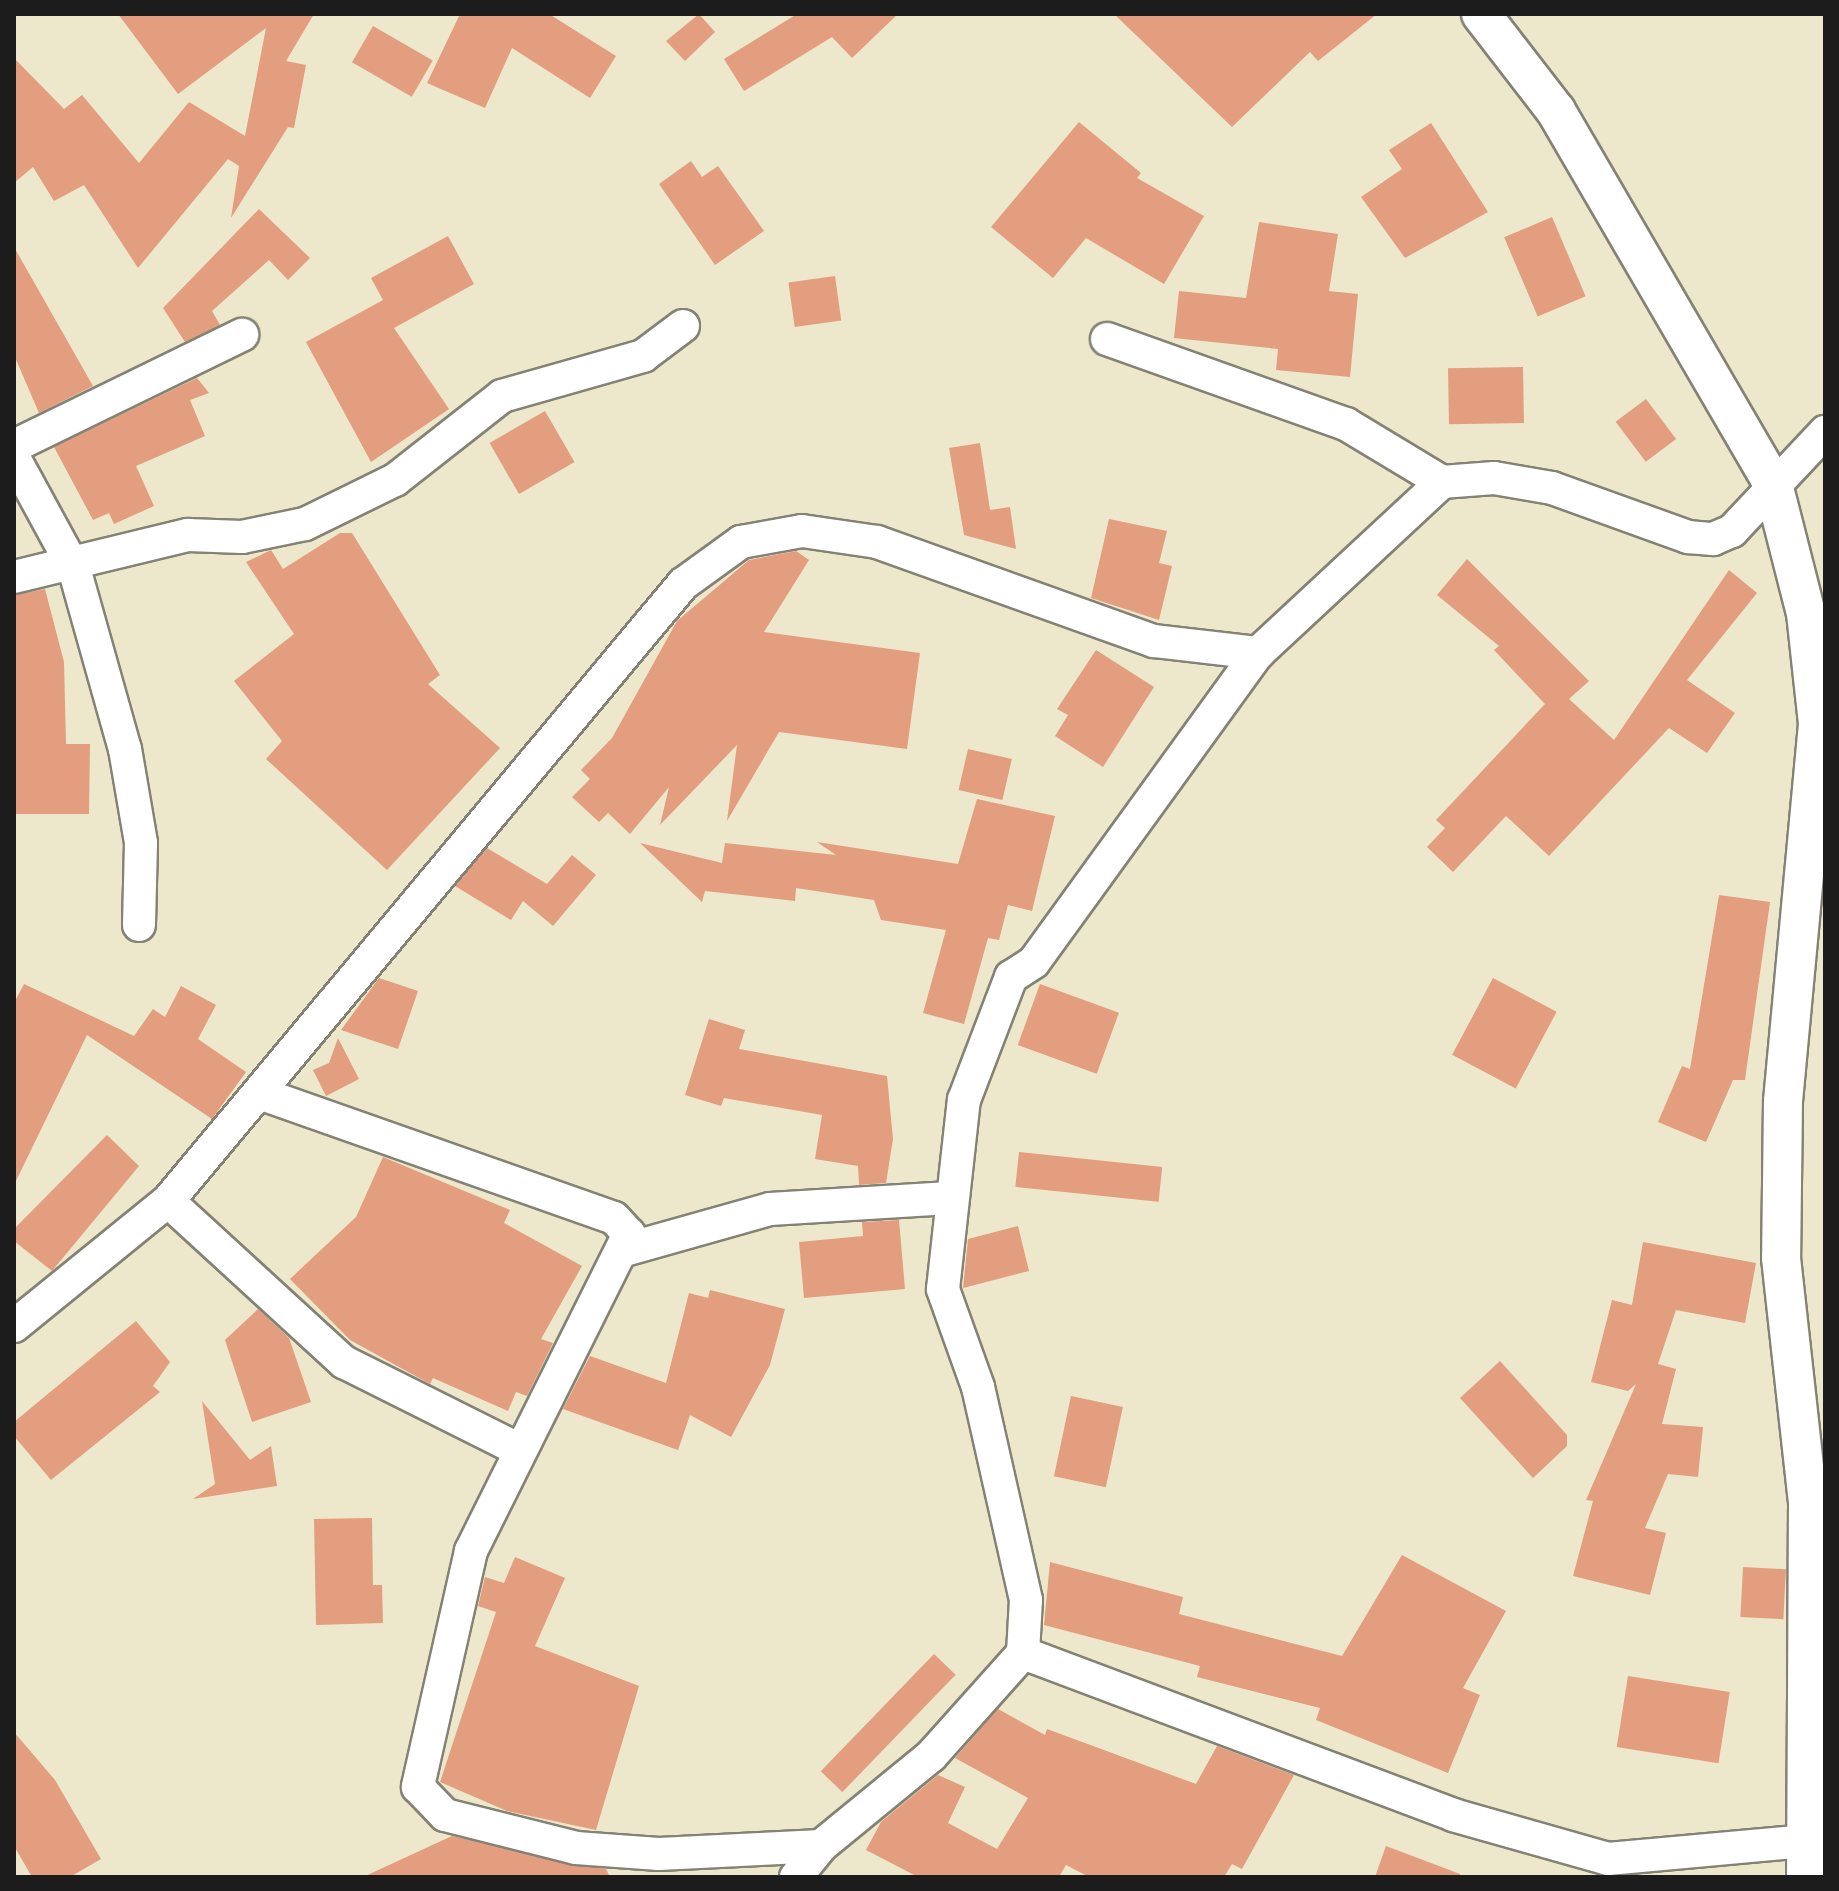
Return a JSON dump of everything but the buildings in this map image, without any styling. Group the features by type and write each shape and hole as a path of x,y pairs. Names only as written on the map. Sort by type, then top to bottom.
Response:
{"street":[{"path":"1023,1653 1453,1815 1608,1859 1806,1859 1808,1504 1781,1258 1783,1102 1818,724 1806,613 1773,484 1556,111 1481,14"},
{"path":"14,577 74,568 188,535 242,537 305,524 395,480 502,396 643,356 683,326"},
{"path":"14,446 242,335"},
{"path":"1107,339 1346,424 1442,482 1494,478 1552,488 1688,537 1713,539 1732,531 1825,432"},
{"path":"14,458 74,568 125,749 141,843 139,925"},
{"path":"796,1877 821,1846 931,1756 1023,1653 1026,1600 978,1387 943,1289 950,1198 964,1100 1011,977 1034,962 1258,653 1442,482"},
{"path":"14,1326 168,1201 683,584 741,542 802,531 877,542 1154,641 1258,653"},
{"path":"259,1093 614,1218 629,1234 628,1249 516,1448 471,1551 418,1787 445,1815 576,1848 659,1854 821,1846"},
{"path":"628,1249 770,1209 950,1198"},
{"path":"168,1201 344,1362 516,1448"}]}
